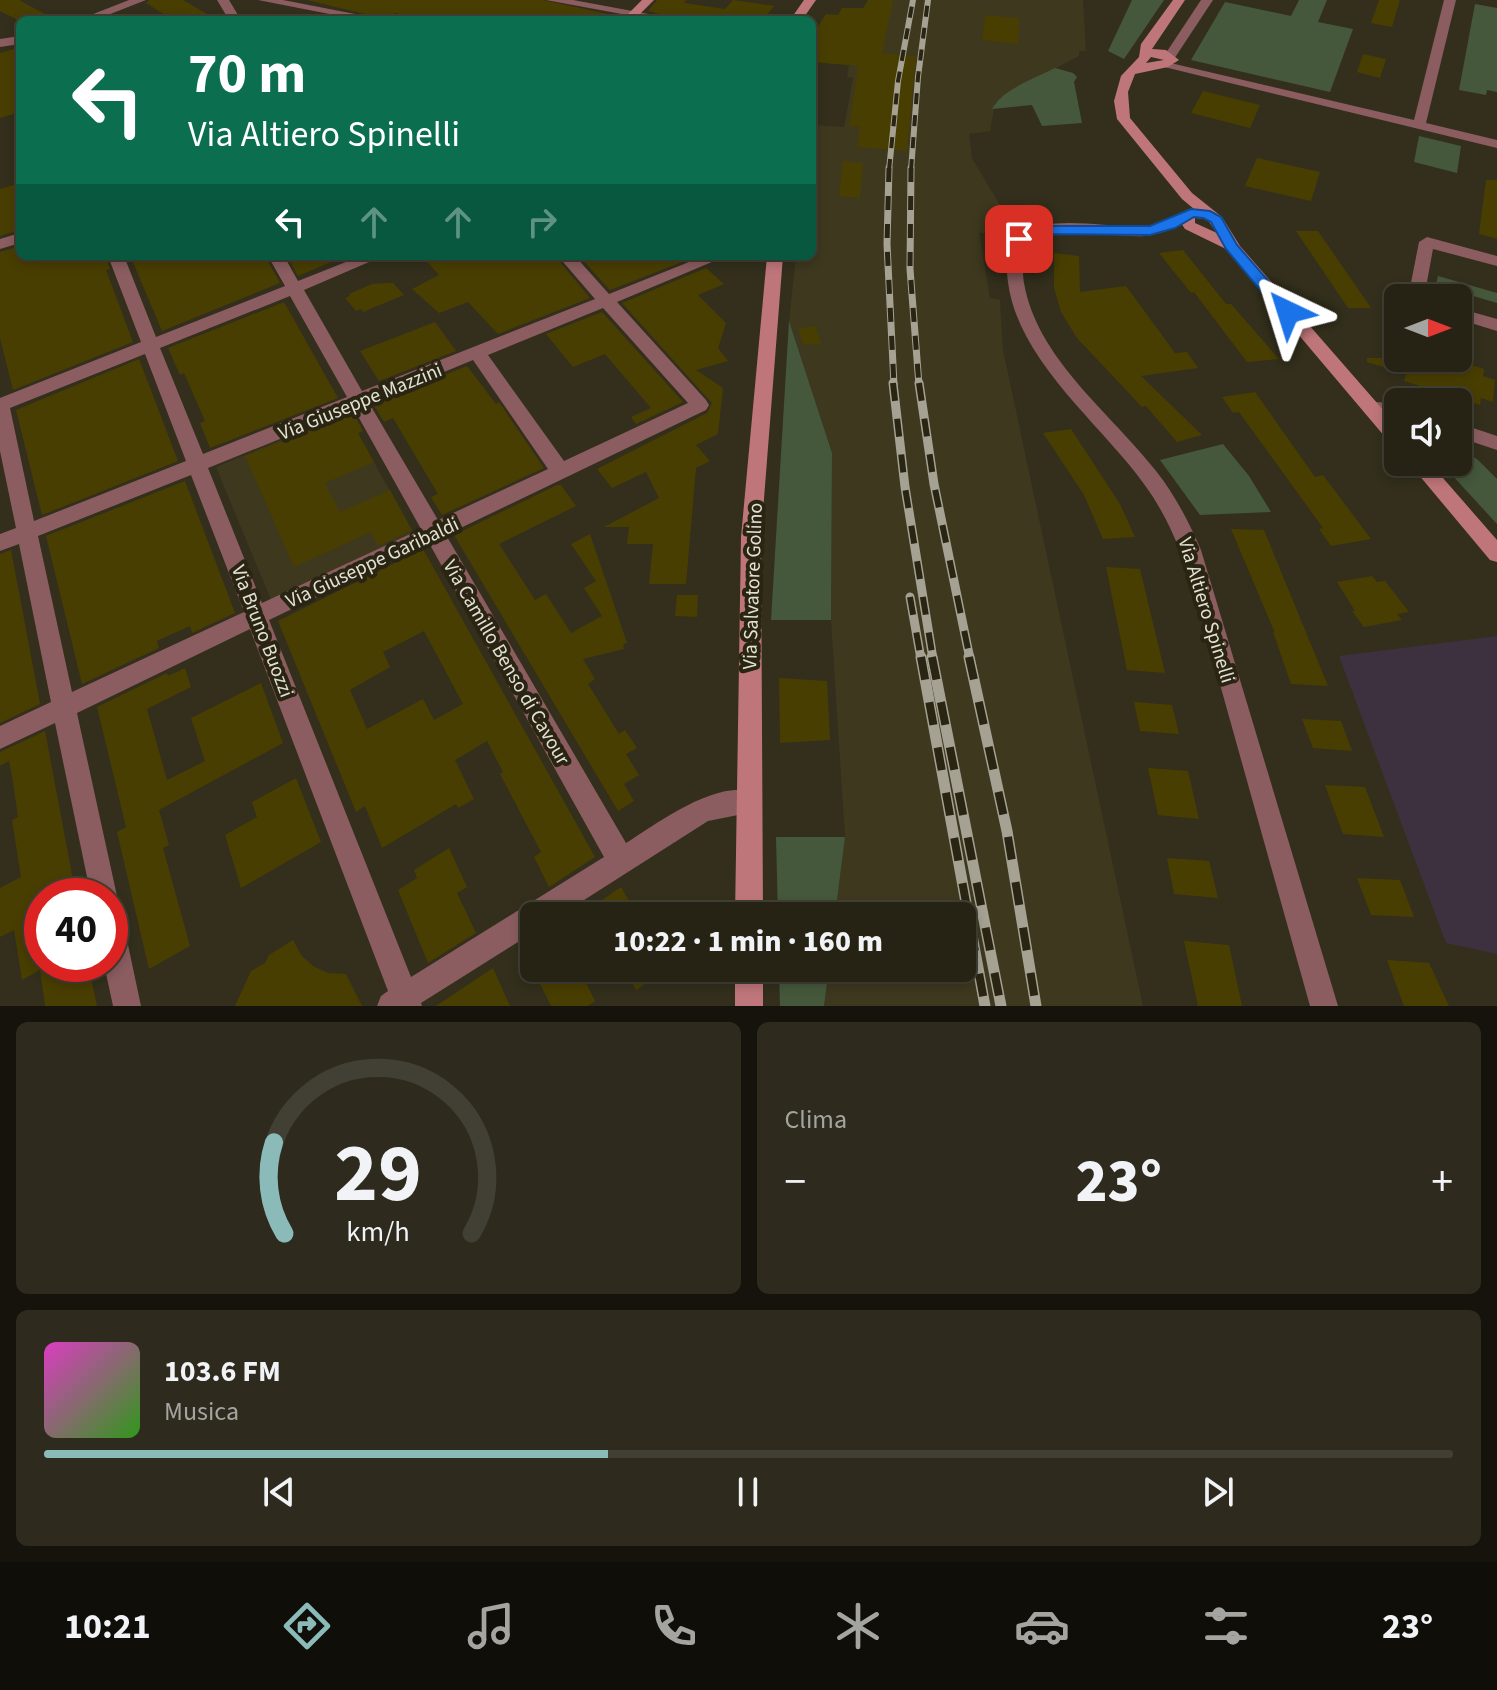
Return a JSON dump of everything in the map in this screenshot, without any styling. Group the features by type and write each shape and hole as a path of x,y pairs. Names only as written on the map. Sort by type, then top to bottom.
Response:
{"street":[{"path":"95,16 140,0"},
{"path":"264,0 348,16"},
{"path":"291,4 304,0"},
{"path":"552,0 627,16"},
{"path":"633,16 648,0"},
{"path":"1160,58 1154,37 1179,0"},
{"path":"1207,0 1160,58 1131,71 1120,92 1124,119 1187,196 1214,219 1231,246 1384,423"},
{"path":"1419,126 1450,0"},
{"path":"1160,58 1190,71 1497,144"},
{"path":"1187,196 1187,223 1231,246"},
{"path":"1188,215 1214,219"},
{"name":"Via Altiero Spinelli","path":"1188,215 1170,225 1150,230 1045,230 1025,234 1015,245 1014,277 1021,304 1040,346 1142,465 1181,528 1205,597 1324,1006"},
{"path":"1200,230 1214,230 1214,219"},
{"path":"1419,284 1427,242 1497,261"},
{"name":"Via Bruno Buozzi","path":"117,260 257,616 402,1003"},
{"name":"Via Camillo Benso di Cavour","path":"278,260 620,859"},
{"path":"100,878 0,406 365,260"},
{"path":"569,260 607,303"},
{"name":"Via Giuseppe Mazzini","path":"0,543 709,260"},
{"name":"Via Salvatore Golino","path":"749,902 751,537 775,260"},
{"name":"Via Giuseppe Garibaldi","path":"0,738 700,405 607,303"},
{"path":"1472,317 1497,325"},
{"path":"478,354 561,472"},
{"path":"1372,409 1384,409"},
{"path":"1472,435 1497,443"},
{"path":"1430,476 1497,554"},
{"path":"402,1003 620,859 704,809 749,802"},
{"path":"122,982 127,1006"},
{"path":"749,982 749,1006"}],"shaded area":[{"path":"872,0 1083,0 1086,51 1079,51 1079,56 995,103 990,131 969,134 972,158 1010,222 1003,233 979,233 990,298 1000,300 1003,350 1143,1006 824,1006 827,982 976,982 976,902 837,902 845,837 831,620 832,453 789,321 796,260 816,260 816,125 844,127 853,78 847,77 851,53"},
{"path":"347,413 413,533 271,600 216,467"},
{"path":"1497,636 1497,954 1446,943 1339,656"}],"green space":[{"path":"1132,0 1164,0 1124,59 1108,51"},
{"path":"1299,0 1327,0 1318,22 1353,29 1330,92 1191,60 1225,2 1291,16"},
{"path":"1475,4 1497,8 1497,92 1487,90 1486,95 1459,90"},
{"path":"1055,68 1077,77 1074,82 1082,123 1042,126 1032,105 992,109 1011,90"},
{"path":"1419,136 1461,146 1457,173 1414,162"},
{"path":"1438,276 1466,284 1436,284"},
{"path":"1472,286 1497,293 1497,303 1472,296"},
{"path":"789,321 832,453 831,620 771,620"},
{"path":"1223,444 1249,476 1271,512 1200,515 1160,460"},
{"path":"1472,456 1497,479 1497,524 1453,476 1472,476"},
{"path":"776,837 845,837 837,902 778,902"},
{"path":"779,982 827,982 824,1006 780,1006"}],"building":[{"path":"0,0 19,0 49,16 16,16 16,19 0,11"},
{"path":"149,0 183,0 210,16 167,16 146,3"},
{"path":"307,0 543,0 616,16 411,16 394,13 394,16 373,16"},
{"path":"657,0 686,0 684,3 725,9 733,0 774,6 766,16 668,16 648,11"},
{"path":"868,0 893,0 882,53 916,56 907,151 857,147 860,127 849,126 858,66 816,62 816,30 826,14 838,15 842,8 863,8"},
{"path":"1379,0 1400,0 1392,27 1371,23"},
{"path":"985,15 1019,18 1018,44 982,40"},
{"path":"16,48 16,113 0,118 0,53"},
{"path":"1363,54 1386,59 1380,78 1357,72"},
{"path":"1203,91 1260,105 1250,128 1191,113"},
{"path":"1257,158 1320,172 1311,201 1245,186"},
{"path":"843,161 863,163 860,198 839,196"},
{"path":"1486,180 1497,180 1497,239 1479,234"},
{"path":"16,184 16,231 0,236 0,189"},
{"path":"1296,231 1318,231 1371,308 1348,308"},
{"path":"16,247 16,260 107,260 110,269 106,270 133,342 13,390 0,338 0,252"},
{"path":"1183,250 1226,304 1231,304 1279,359 1247,362 1194,292 1191,293 1159,253"},
{"path":"1054,253 1079,256 1080,292 1126,286 1175,353 1187,352 1198,368 1141,376 1202,435 1177,442 1146,406 1142,407 1077,338 1061,312 1054,288"},
{"path":"132,260 267,260 280,283 162,331"},
{"path":"289,260 336,260 298,276"},
{"path":"426,260 558,260 590,298 498,334 468,302 439,313 412,289 439,275"},
{"path":"583,260 687,260 610,290"},
{"path":"706,268 724,284 698,295 726,323 718,348 728,361 696,370 723,388 718,434 696,445 710,461 696,468 686,584 649,584 653,544 627,544 629,527 604,527 659,498 646,472 612,488 597,469 707,413 712,403 622,303"},
{"path":"393,283 404,295 363,312 361,309 356,311 345,298 372,284"},
{"path":"284,302 338,398 210,448 200,423 205,421 184,373 180,375 168,348"},
{"path":"602,312 683,402 636,424 631,417 651,408 605,354 573,367 546,334"},
{"path":"435,322 456,351 379,381 360,351"},
{"path":"816,326 821,344 803,345 798,328"},
{"path":"1367,358 1384,358 1384,367 1367,362"},
{"path":"139,359 178,461 42,515 16,410"},
{"path":"1472,365 1484,369 1483,376 1495,380 1493,402 1481,398 1480,405 1472,402 1472,388 1426,388 1404,381 1406,374 1400,372 1472,372"},
{"path":"467,366 496,404 499,402 544,468 442,515 431,497 438,494 393,418 384,422 373,404"},
{"path":"1255,392 1315,477 1323,475 1371,539 1331,546 1319,529 1323,528 1239,412 1233,413 1222,397"},
{"path":"353,413 363,431 358,433 374,462 325,483 340,512 390,490 412,530 378,546 371,532 294,567 245,456"},
{"path":"1071,429 1120,504 1135,537 1103,539 1084,495 1043,433"},
{"path":"185,481 235,613 192,633 190,626 157,641 159,648 82,684 46,536"},
{"path":"561,485 576,506 499,544 535,600 546,594 571,633 602,616 584,588 596,581 571,544 590,534 627,643 623,644 624,649 583,659 595,679 588,684 619,734 625,730 637,748 626,754 639,775 624,784 634,801 618,811 454,535"},
{"path":"1231,529 1264,530 1328,686 1291,684 1275,633"},
{"path":"423,549 595,857 549,887 534,857 541,852 500,774 503,772 487,741 455,760 474,799 458,808 456,804 382,848 365,806 356,812 278,621","holes":["424,631 463,704 434,720 423,699 367,729 350,690 390,667 383,652"]},
{"path":"11,550 40,704 0,723 0,554"},
{"path":"1106,567 1140,569 1165,673 1127,670"},
{"path":"1372,576 1377,582 1385,581 1409,612 1397,614 1402,620 1364,627 1352,611 1355,611 1337,582"},
{"path":"677,595 698,595 697,617 675,616"},
{"path":"185,668 191,687 147,709 167,780 205,761 191,718 261,683 283,743 159,810 169,845 163,848 190,946 149,969 117,832 126,827 97,707 167,673 168,676"},
{"path":"779,678 827,681 830,740 780,743"},
{"path":"1134,702 1172,705 1179,734 1140,731"},
{"path":"1302,719 1341,721 1352,751 1313,748"},
{"path":"45,731 73,878 24,878 22,980 14,930 0,937 0,888 21,877 12,820 18,817 13,782 9,761 0,766 0,752"},
{"path":"1148,768 1188,771 1199,819 1158,815"},
{"path":"296,778 321,842 241,888 225,835 257,817 252,802"},
{"path":"1325,785 1365,787 1384,837 1343,834"},
{"path":"449,848 467,887 457,893 476,933 428,963 398,890 417,878 414,870"},
{"path":"1167,858 1209,861 1218,898 1174,894"},
{"path":"1357,878 1400,880 1414,917 1371,915"},
{"path":"621,887 630,902 599,902"},
{"path":"293,940 301,955 313,966 328,973 346,974 362,1006 235,1006 251,971"},
{"path":"1184,941 1229,945 1242,1006 1198,1006"},
{"path":"1387,960 1429,963 1449,1006 1404,1006"},
{"path":"493,968 510,1006 436,1006"},
{"path":"42,982 92,982 97,1006 45,1006"},
{"path":"539,982 586,982 595,1001 588,1006 551,1006"},
{"path":"632,982 648,982 636,990"}],"railway":[{"path":"889,170 898,81 913,0"},
{"path":"911,170 928,0"},
{"path":"889,168 887,244 894,385"},
{"path":"911,168 910,269 919,385"},
{"path":"893,383 905,487 933,659"},
{"path":"919,383 934,484 970,659"},
{"path":"910,597 921,659"},
{"path":"921,657 985,1006"},
{"path":"932,657 1001,1006"},
{"path":"969,657 1007,831 1036,1006"}],"route":[{"path":"1019,239 1025,234 1045,230 1150,230 1170,225 1191,213 1206,214 1217,220 1231,246 1288,312"}]}
